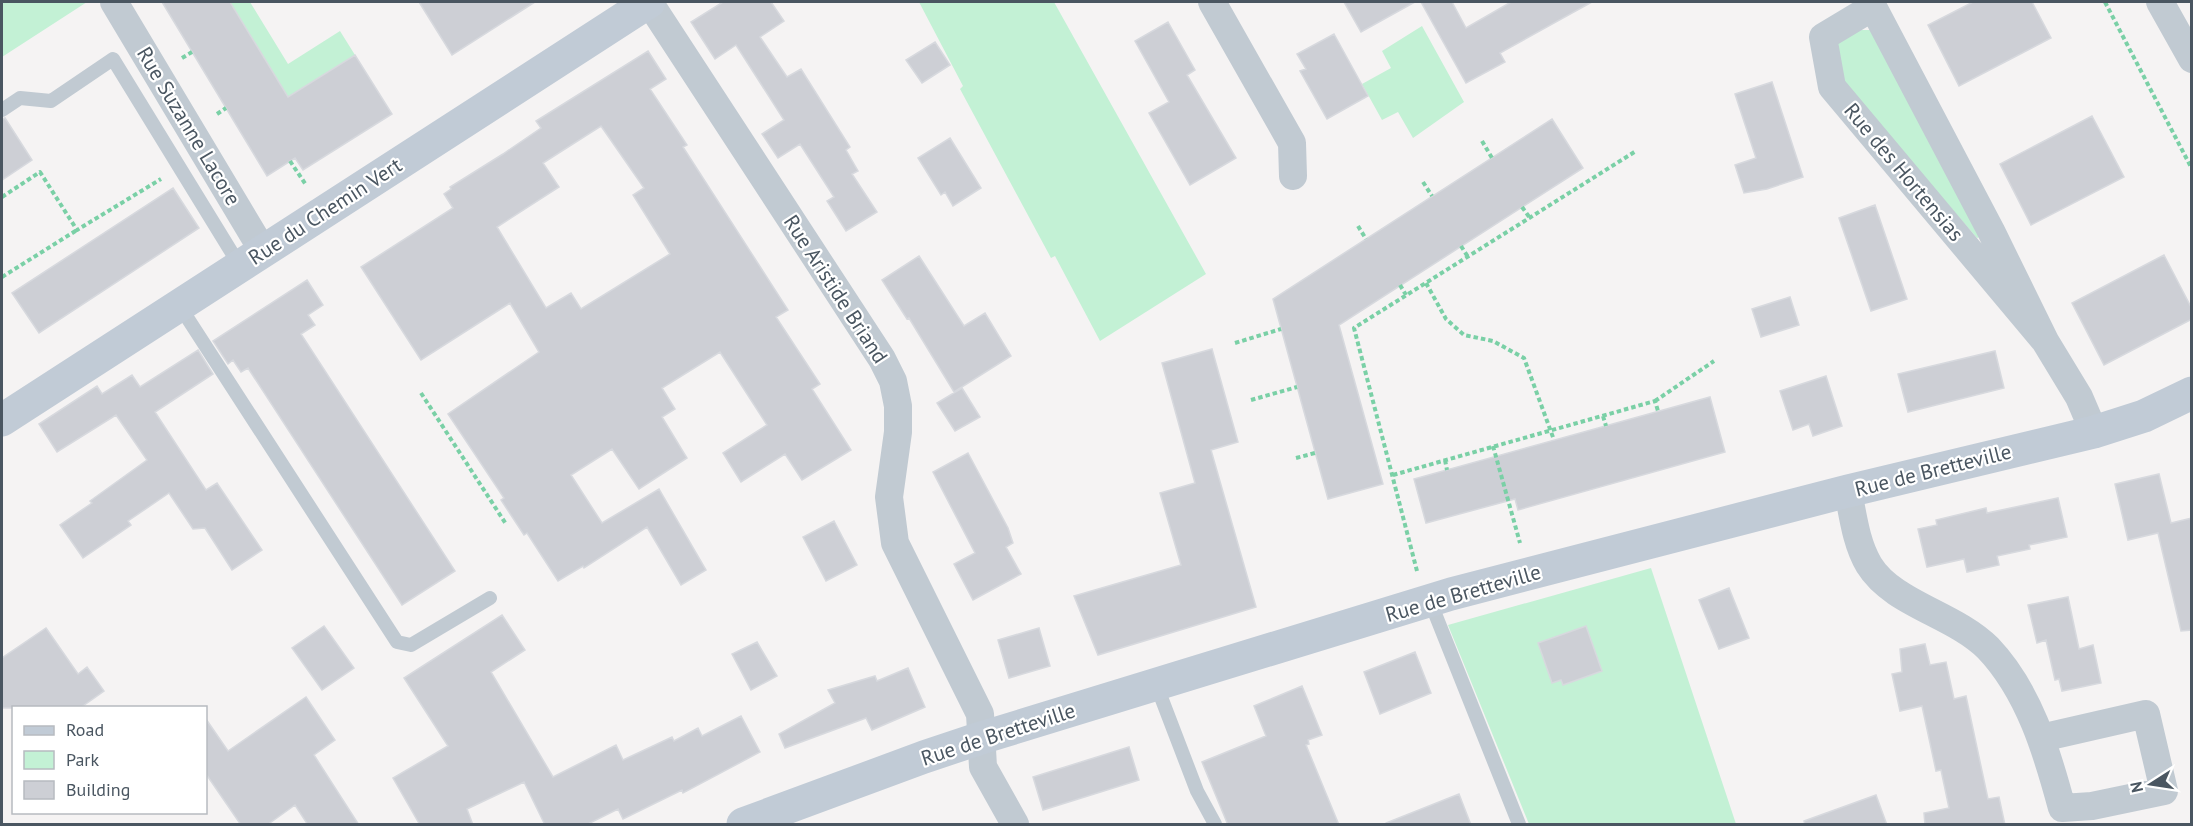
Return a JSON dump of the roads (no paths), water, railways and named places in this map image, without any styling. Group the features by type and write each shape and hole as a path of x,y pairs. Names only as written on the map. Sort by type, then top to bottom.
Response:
{"main road":[{"name":"Rue du Chemin Vert","path":"2,420 649,2"},
{"name":"Rue de Bretteville","path":"743,825 924,757 1156,684 1424,588 2094,432 2144,416 2192,393"}],"street":[{"name":"Rue Suzanne Lacore","path":"114,2 252,258"},
{"name":"Rue Aristide Briand","path":"649,2 882,360 892,381 898,406 898,432 889,497 895,543 980,714 983,767 1015,825"},
{"path":"1212,2 1292,143 1293,176"},
{"path":"2160,2 2192,60"},
{"name":"Rue des Hortensias","path":"2045,341 1832,87 1823,37 1877,4 2045,341 2079,397 2094,432"},
{"path":"1848,491 1862,551 1877,576 1905,598 1956,623 1986,646 2016,684 2041,738 2062,808 2092,806 2164,791 2146,714 2041,738"}],"lane":[{"path":"2,110 20,98 51,101 113,59 180,168 252,258"},
{"path":"179,305 398,642 411,645 490,598"},
{"path":"1424,588 1482,744 1519,825"},
{"path":"1156,684 1197,791 1215,825"}]}
